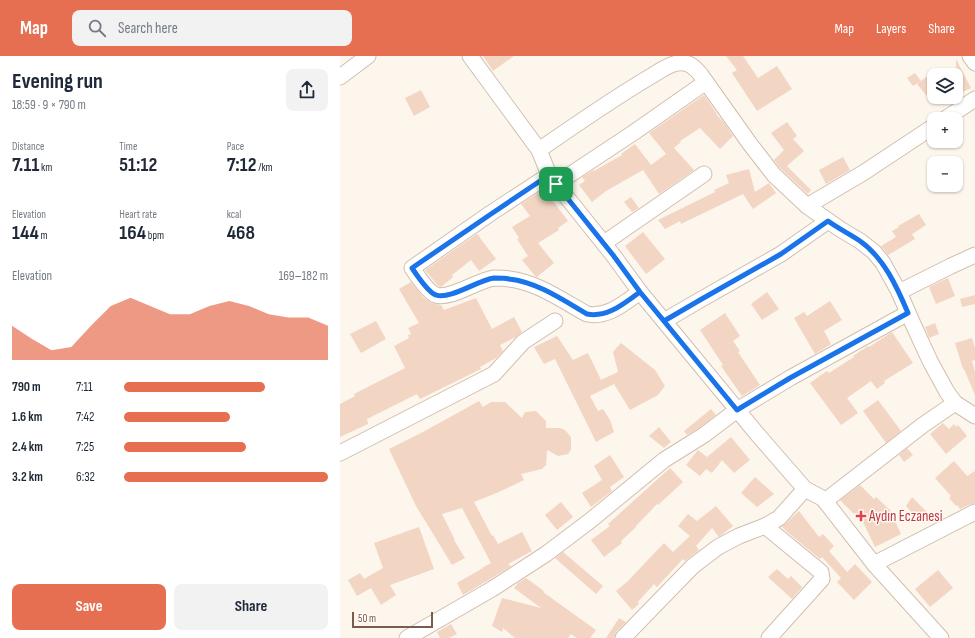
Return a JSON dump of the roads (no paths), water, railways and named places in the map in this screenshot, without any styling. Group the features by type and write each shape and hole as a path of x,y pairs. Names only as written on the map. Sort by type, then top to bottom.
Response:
{"street":[{"path":"340,77 368,56"},
{"path":"470,56 539,150 553,180 604,243 640,292 758,435 805,489 825,501 874,564 941,638"},
{"path":"970,56 975,62"},
{"path":"539,150 628,89 684,59 693,66 706,82 774,175 807,206 860,241 874,252 883,263 899,292 930,361 947,392 955,403 975,415"},
{"path":"640,292 614,310 595,315 587,314 542,289 510,279 493,278 447,296 435,295 426,287 412,268 491,214 633,134 706,82"},
{"path":"956,112 975,99"},
{"path":"807,206 863,173 927,131"},
{"path":"604,243 704,174"},
{"path":"664,321 781,254 828,221"},
{"path":"899,292 975,255"},
{"path":"407,638 492,590 546,554 591,520 664,460 704,435 737,410 790,378 908,313"},
{"path":"340,453 494,374 524,342 555,321"},
{"path":"825,501 923,425 955,403"},
{"path":"623,638 693,566 718,547 739,536 765,526 779,518 805,489"},
{"path":"874,564 975,512"},
{"path":"765,526 821,572 822,579 769,638"}],"place":[{"name":"Aydın Eczanesi","path":"861,516"}]}
